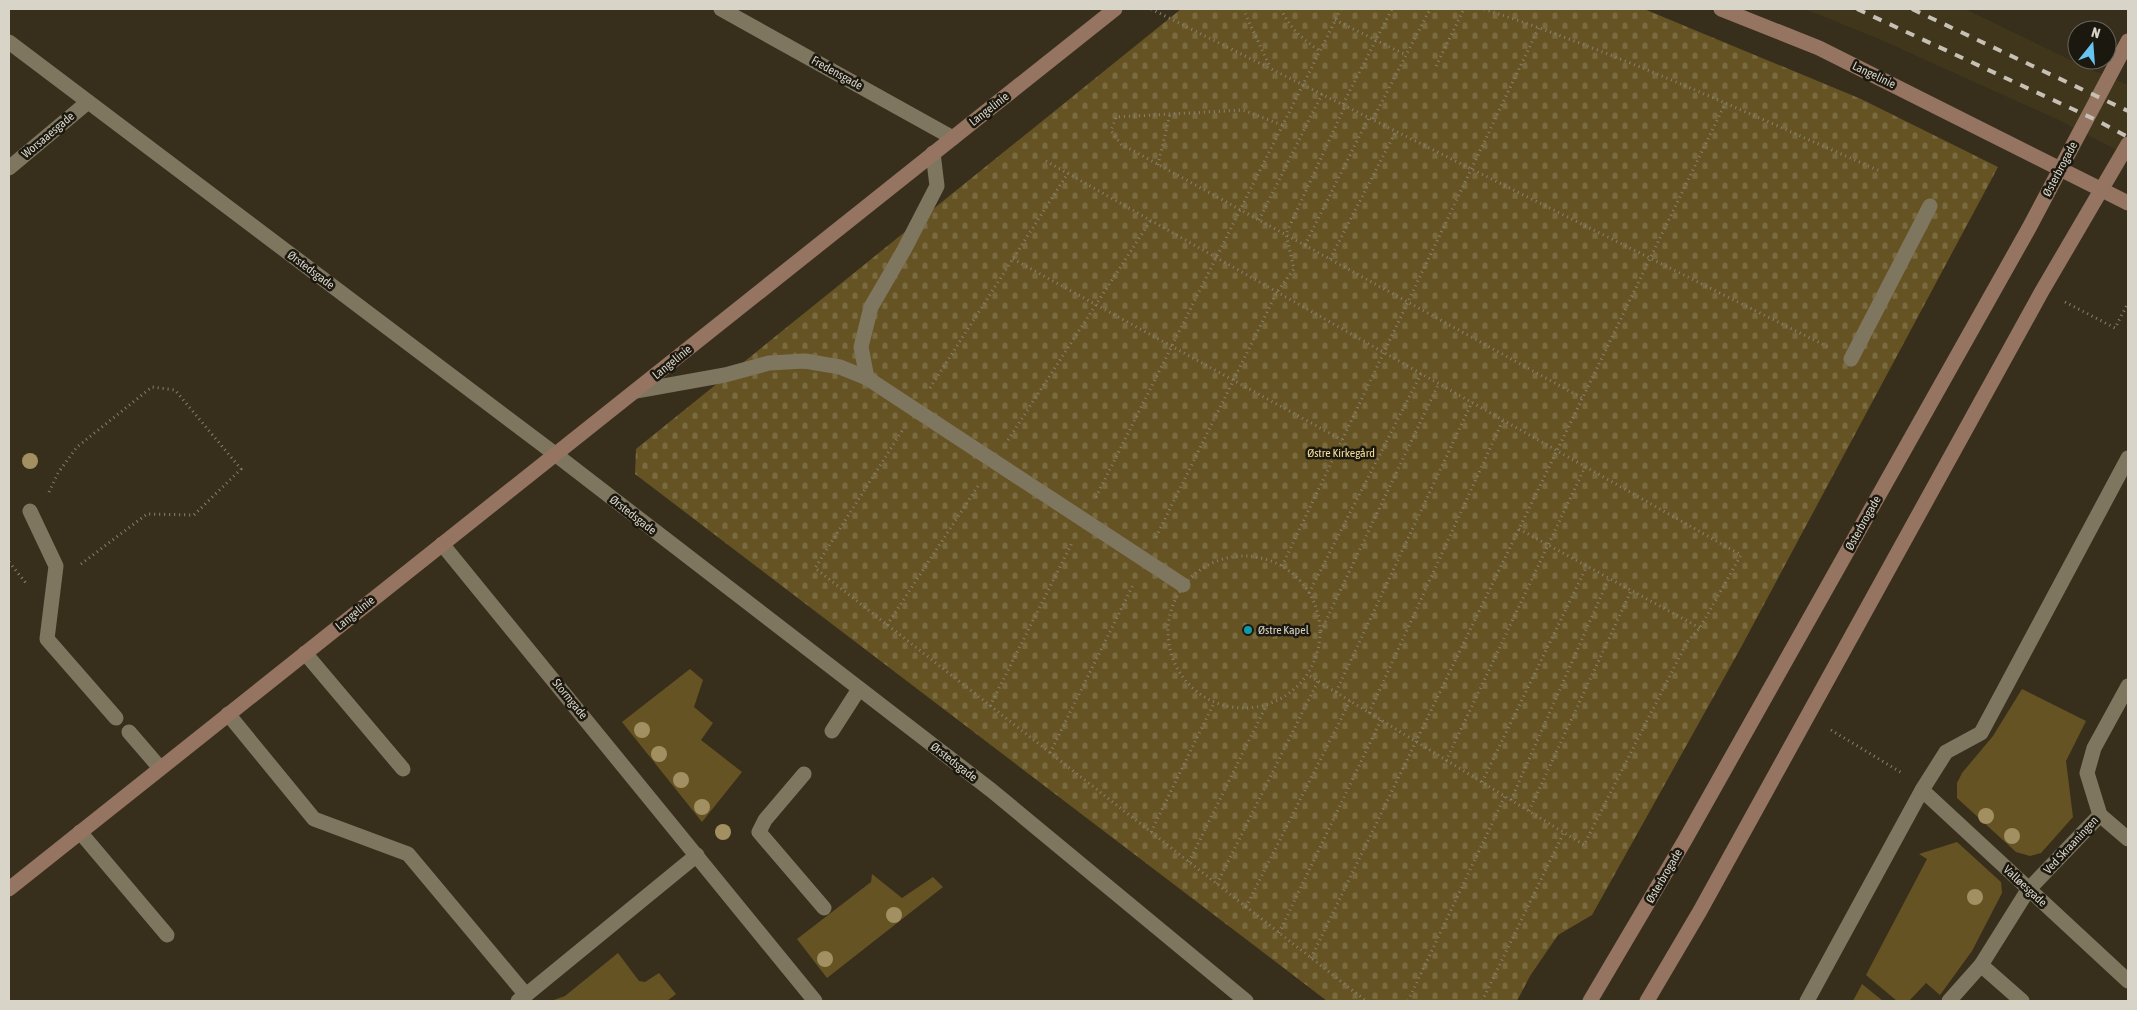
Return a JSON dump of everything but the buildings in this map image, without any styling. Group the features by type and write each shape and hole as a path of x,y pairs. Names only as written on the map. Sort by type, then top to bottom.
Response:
{"main road":[{"name":"Langelinie","path":"9,889 1115,9"},
{"name":"Langelinie","path":"1721,9 1819,48 2128,203"},
{"name":"Østerbrogade","path":"1590,1001 1685,840 2029,228 2128,41"},
{"path":"1647,1001 1700,911 2066,248 2128,144"}],"street":[{"name":"Fredensgade","path":"722,9 953,138"},
{"name":"Ørstedsgade","path":"9,42 555,454 991,790 1246,1001"},
{"name":"Worsaaesgade","path":"9,168 88,102"},
{"path":"867,378 861,347 871,307 938,186 933,153"},
{"path":"1851,359 1930,206"},
{"path":"636,391 725,375 769,364 805,361 840,367 867,378 1085,519 1183,585"},
{"path":"1807,1001 1922,790 1946,752 1980,733 2128,458"},
{"path":"32,516 56,566 47,639 116,718"},
{"name":"Stormgade","path":"442,544 815,1001"},
{"path":"305,653 403,769"},
{"name":"Ved Skraaningen","path":"1949,1001 1981,965 2028,890 2100,815 2087,774 2094,748 2128,686"},
{"path":"832,731 859,689"},
{"path":"228,714 314,819 408,854 522,998 697,855"},
{"path":"129,732 160,768"},
{"path":"804,774 765,820 759,832 824,908"},
{"name":"Valløesgade","path":"1922,790 2128,981"},
{"path":"2100,815 2128,839"},
{"path":"80,832 167,935"},
{"path":"1981,965 2022,1001"}],"path":[{"path":"1151,9 1851,359"},
{"path":"1243,9 1270,68"},
{"path":"1281,9 1285,20 1298,34 1320,51"},
{"path":"990,706 1341,9"},
{"path":"1050,753 1277,292 1294,269 1286,234 1344,105 1392,9"},
{"path":"1305,245 1430,9"},
{"path":"1436,66 1464,9"},
{"path":"1484,9 1539,27 1650,71 1880,171"},
{"path":"1335,20 1406,55"},
{"path":"1282,566 1539,27"},
{"path":"1259,220 1322,94"},
{"path":"1311,958 1725,104"},
{"path":"1282,125 1243,110 1116,118 1111,131 1121,144 1158,165 1582,398"},
{"path":"1158,165 1170,114"},
{"path":"1330,259 1396,131"},
{"path":"1046,160 1741,554 1700,628 1687,642 1584,845 1308,675"},
{"path":"1068,173 815,568 1366,1001"},
{"path":"887,625 1151,220"},
{"path":"1013,259 1342,440"},
{"path":"2042,291 2115,328 2128,303"},
{"path":"1309,593 1421,374"},
{"path":"1320,630 1439,383"},
{"path":"32,516 58,473 77,447 152,387 175,390 242,469 194,515 147,514 54,585"},
{"path":"1336,692 1472,402"},
{"path":"1369,713 1503,420"},
{"path":"1446,760 1585,467"},
{"path":"1519,529 1700,628"},
{"path":"1240,555 1262,558 1282,566 1302,583 1309,593 1316,605 1320,630 1317,654 1308,675 1289,694 1266,706 1239,709 1214,703 1194,690 1179,673 1170,651 1168,621 1172,606 1183,585 1199,570 1218,560 1240,555"},
{"path":"1482,782 1587,566"},
{"path":"1511,800 1609,578"},
{"path":"1529,811 1631,590"},
{"path":"1217,884 1318,681"},
{"path":"1246,907 1350,701"},
{"path":"1151,832 1214,703"},
{"path":"1189,862 1266,706"},
{"path":"1279,933 1381,720"},
{"path":"1832,732 1897,769"},
{"path":"1408,1001 1505,796"},
{"path":"1482,1001 1564,832"}],"shaded area":[{"path":"1805,9 1965,9 2067,58 2067,70 2092,70 2128,85 2128,156 2063,122 1879,39"}],"green space":[{"name":"Østre Kirkegård","path":"1181,9 1644,9 1861,99 1998,167 1739,651 1592,915 1558,935 1530,976 1517,1001 1327,1001 635,474 636,449"},
{"path":"690,669 703,680 694,707 713,723 701,740 742,772 702,822 622,722"},
{"path":"2022,689 2086,721 2066,761 2073,817 2041,853 2030,856 2016,852 1957,798 1957,783 1962,773 1993,736"},
{"path":"1957,842 2001,882 2002,893 1972,951 1940,995 1926,983 1909,1001 1897,1001 1866,975 1927,859 1919,854"},
{"path":"872,874 902,898 933,877 943,887 827,978 797,939 871,882"},
{"path":"618,953 639,981 645,982 659,973 676,994 667,1001 551,1001 565,996"},
{"path":"1862,984 1883,1001 1853,1001"}],"railway":[{"path":"1857,9 2094,119 2128,137"},
{"path":"1912,9 2128,111"}],"place":[{"name":"Østre Kapel","path":"1248,630"}]}
